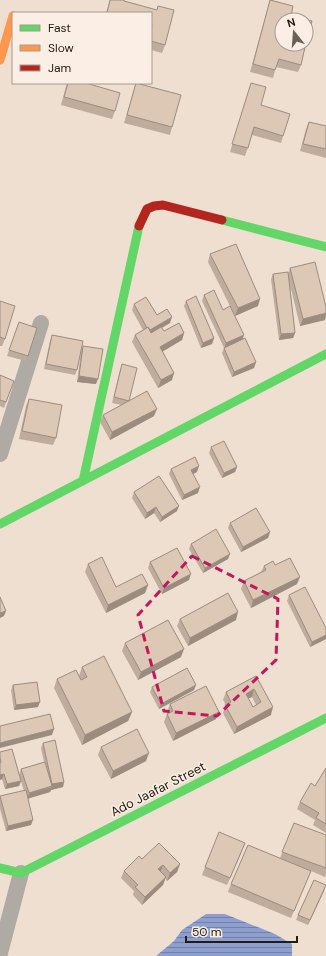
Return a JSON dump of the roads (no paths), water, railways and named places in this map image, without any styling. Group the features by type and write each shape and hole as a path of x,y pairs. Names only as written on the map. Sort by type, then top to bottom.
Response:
{"main road":[{"path":"0,60 4,27 12,15"},
{"path":"83,481 140,222 147,210 154,206 163,205 326,247"},
{"path":"0,524 326,354"},
{"name":"Ado Jaafar Street","path":"21,873 326,718"},
{"path":"0,868 21,873"}],"street":[{"path":"0,454 41,323"},
{"path":"0,953 21,873"}],"water":[{"path":"206,914 225,914 275,934 292,944 292,956 156,956 174,941 182,930"}]}
